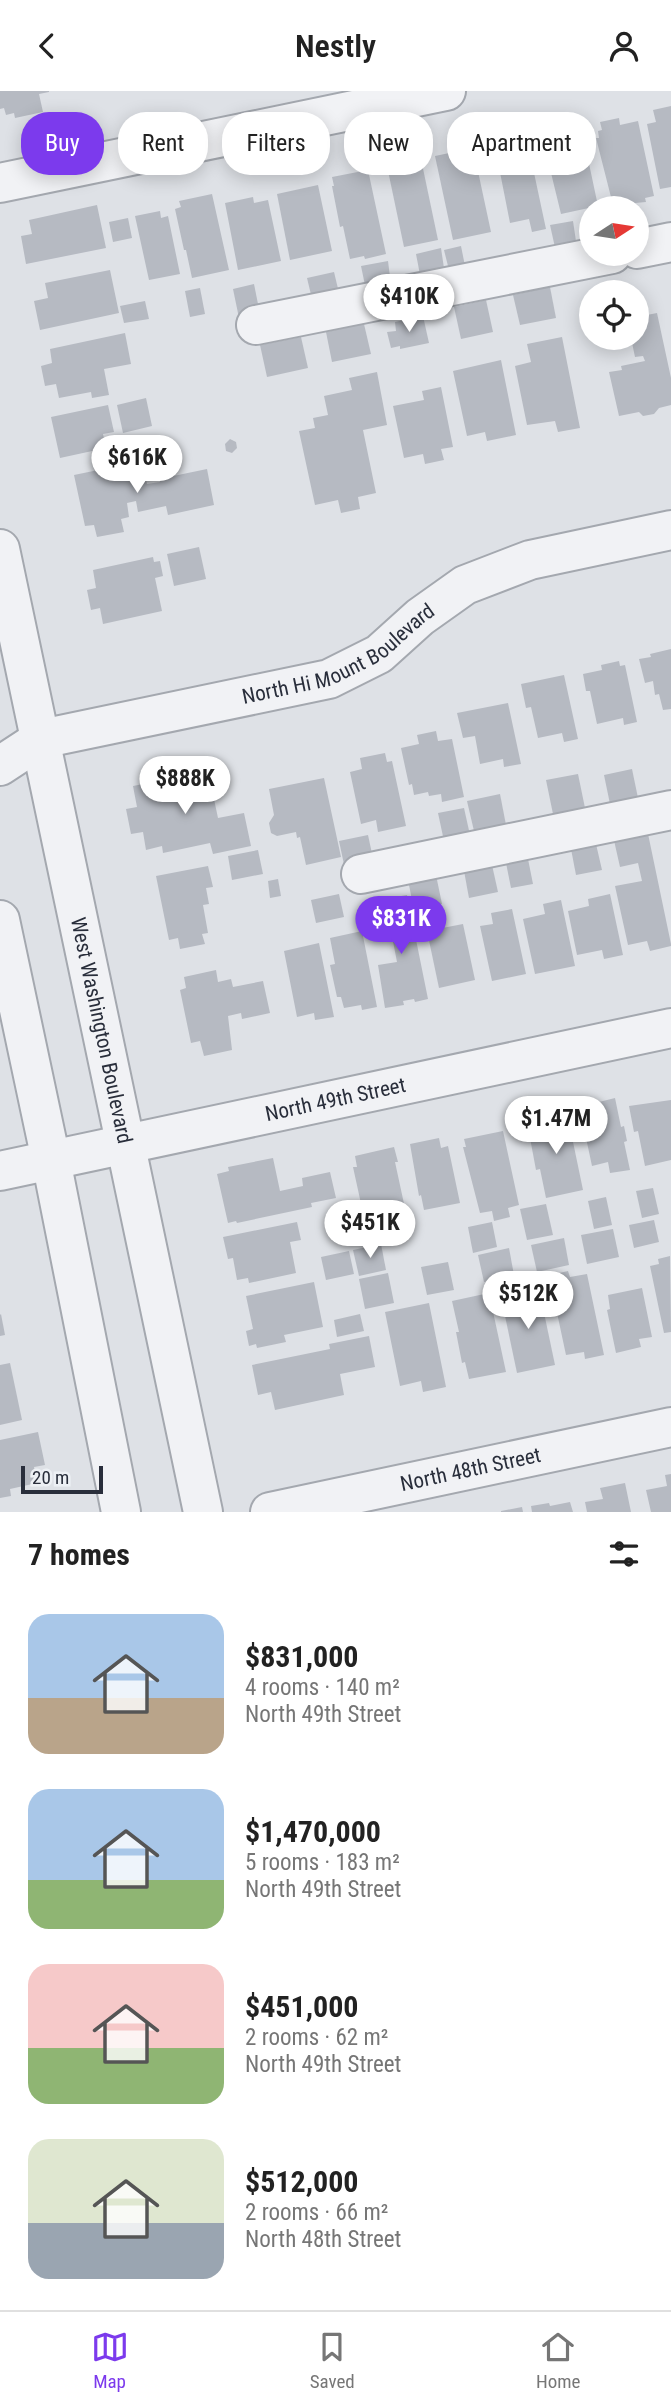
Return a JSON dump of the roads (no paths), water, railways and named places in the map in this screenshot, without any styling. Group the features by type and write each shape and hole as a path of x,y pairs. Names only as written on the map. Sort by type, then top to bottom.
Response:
{"street":[{"path":"0,183 446,91"},
{"path":"649,247 671,242"},
{"path":"256,325 579,261"},
{"name":"North Hi Mount Boulevard","path":"0,765 41,739 329,679 379,654 420,617 465,585 530,560 671,530"},
{"name":"West Washington Boulevard","path":"0,549 203,1512"},
{"path":"361,874 671,810"},
{"path":"0,919 121,1512"},
{"name":"North 49th Street","path":"0,1171 671,1028"},
{"name":"North 48th Street","path":"270,1512 671,1427"}]}
